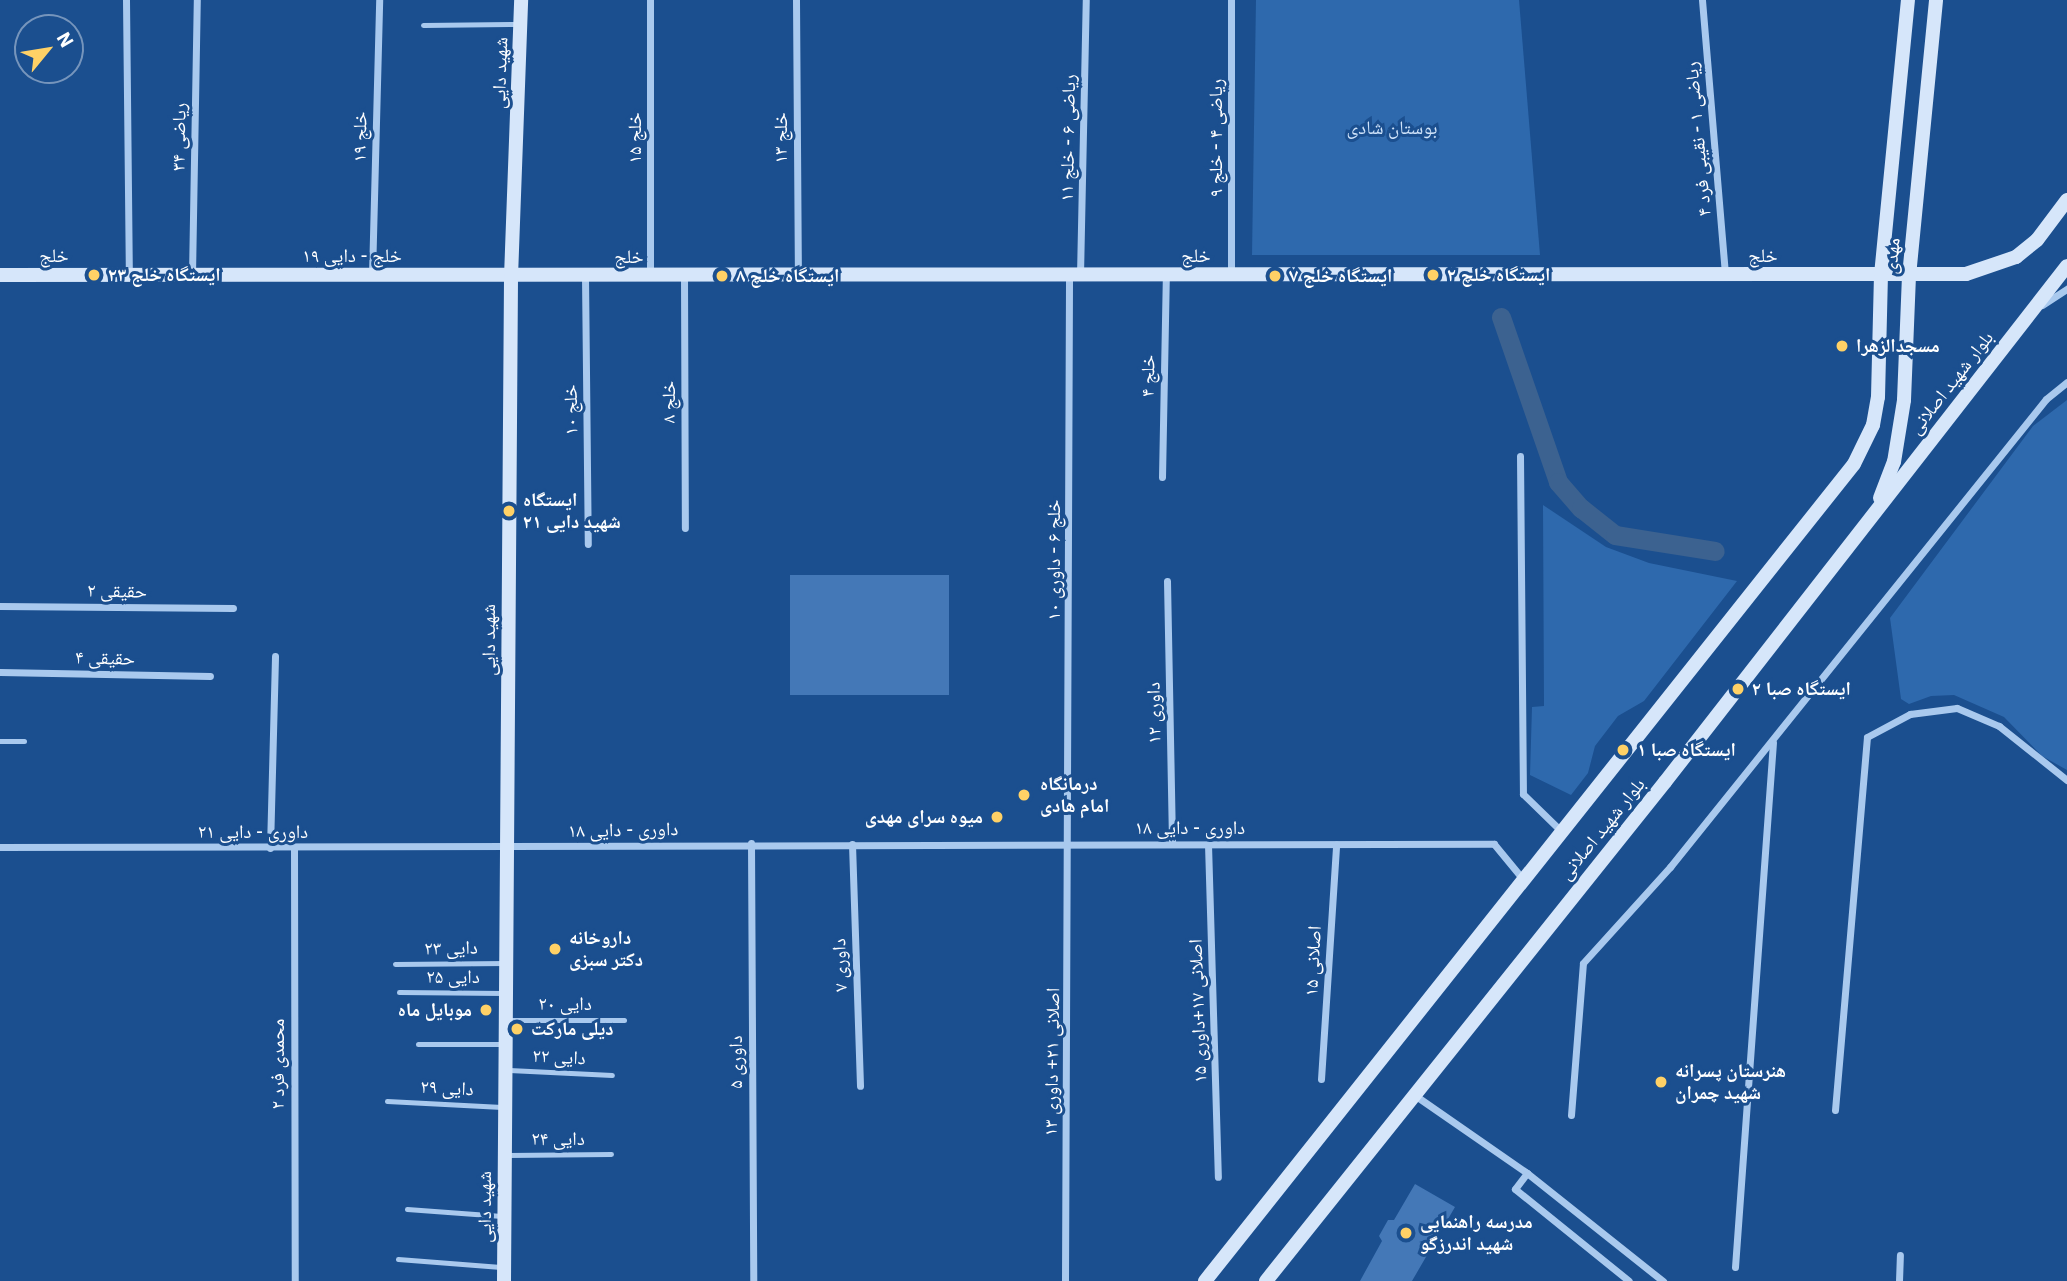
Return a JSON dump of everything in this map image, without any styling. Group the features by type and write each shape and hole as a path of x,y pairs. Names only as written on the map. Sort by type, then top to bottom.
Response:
{"main road":[{"name":"شهید دایی","path":"504,1274 511,276 521,0"},
{"name":"مهدی","path":"1854,464 1873,425 1878,397 1881,275 1908,0"},
{"name":"مهدی","path":"1874,513 1894,462 1905,400 1909,276 1936,0"},
{"path":"1909,276 1966,274 1997,267 2037,240 2067,200"},
{"name":"بلوار شهید اصلانی","path":"1266,1281 2067,266"},
{"name":"خلج","path":"0,275 192,275"},
{"name":"خلج - دایی ۱۹","path":"192,275 511,276"},
{"name":"خلج","path":"511,276 1909,276"},
{"name":"بلوار شهید اصلانی","path":"1205,1281 1560,830 1854,464"}],"street":[{"path":"126,0 129,275"},
{"name":"ریاضی ۳۴","path":"192,275 197,0"},
{"name":"خلج ۱۹","path":"372,276 379,0"},
{"name":"خلج ۱۵","path":"650,0 650,276"},
{"name":"خلج ۱۳","path":"796,0 798,276"},
{"name":"ریاضی ۶ - خلج ۱۱","path":"1075,276 1086,0"},
{"name":"ریاضی ۴ - خلج ۹","path":"1231,0 1231,276"},
{"name":"ریاضی ۱ - نقیبی فرد ۴","path":"1702,0 1725,275"},
{"name":"خلج ۱۰","path":"586,276 588,544"},
{"name":"خلج ۸","path":"684,276 685,527"},
{"name":"خلج ۶ - داوری ۱۰","path":"1070,844 1075,276"},
{"name":"خلج ۴","path":"1162,477 1166,276"},
{"path":"2032,312 2067,289"},
{"path":"1571,1115 1583,963 1670,867 2046,399 2067,382"},
{"path":"1521,456 1522,794 1560,830"},
{"name":"داوری ۱۲","path":"1167,581 1171,844"},
{"name":"حقیقی ۲","path":"0,606 233,608"},
{"path":"270,848 275,656"},
{"name":"حقیقی ۴","path":"0,672 211,676"},
{"path":"1835,1110 1867,737 1910,713 1957,708 1999,726 2067,780"},
{"path":"1735,1267 1773,741"},
{"name":"داوری - دایی ۱۸","path":"507,848 751,844 1494,844 1522,878"},
{"name":"داوری ۵","path":"751,844 752,1281"},
{"name":"داوری ۷","path":"852,844 860,1086"},
{"name":"اصلانی ۲۱+ داوری ۱۳","path":"1065,1281 1070,844"},
{"name":"اصلانی ۱۷+داوری ۱۵","path":"1208,844 1219,1177"},
{"name":"اصلانی ۱۵","path":"1321,1079 1336,844"},
{"name":"داوری - دایی ۲۱","path":"0,847 507,848"},
{"name":"محمدی فرد ۲","path":"293,848 295,1281"},
{"path":"1412,1094 1527,1173 1663,1281"},
{"path":"1527,1173 1515,1189 1629,1281"},
{"path":"1899,1281 1900,1255"}],"lane":[{"path":"423,25 521,24"},
{"path":"0,741 24,741"},
{"name":"دایی ۲۳","path":"395,964 506,963"},
{"name":"دایی ۲۵","path":"399,992 506,993"},
{"name":"دایی ۲۰","path":"506,1020 624,1020"},
{"path":"418,1044 506,1044"},
{"name":"دایی ۲۲","path":"505,1070 612,1076"},
{"name":"دایی ۲۹","path":"387,1101 505,1107"},
{"name":"دایی ۲۴","path":"505,1155 611,1154"},
{"path":"407,1209 505,1216"},
{"path":"398,1259 504,1274"}],"green space":[{"name":"بوستان شادی","path":"1256,0 1519,0 1540,255 1252,255"},
{"path":"2067,400 2067,770 2042,756 2004,717 1954,695 1931,696 1909,704 1901,699 1890,618 2033,426"},
{"path":"1543,505 1606,547 1649,563 1737,581 1644,701 1618,716 1595,746 1588,773 1571,795 1530,775 1532,707 1544,706"}],"building":[{"path":"790,575 949,575 949,695 790,695"},
{"path":"1415,1184 1455,1207 1412,1281 1360,1281 1382,1241 1379,1236 1388,1220 1394,1220"}],"waterway":[{"path":"1501,317 1558,482 1581,508 1615,535 1715,551"}],"place":[{"name":"ایستگاه خلج ۲۳","path":"94,275"},
{"name":"ایستگاه خلچ ۲","path":"1433,275"},
{"name":"ایستگاه خلچ ۸","path":"722,276"},
{"name":"ایستگاه خلج ۷","path":"1275,276"},
{"name":"مسجدالزهرا","path":"1842,346"},
{"name":"ایستگاه شهید دایی ۲۱","path":"509,511"},
{"name":"ایستگاه صبا ۲","path":"1738,689"},
{"name":"ایستگاه صبا ۱","path":"1623,750"},
{"name":"درمانگاه امام هادی","path":"1024,795"},
{"name":"میوه سرای مهدی","path":"997,817"},
{"name":"داروخانه دکتر سبزی","path":"555,949"},
{"name":"موبایل ماه","path":"486,1010"},
{"name":"دیلی مارکت","path":"517,1029"},
{"name":"هنرستان پسرانه شهید چمران","path":"1661,1082"},
{"name":"مدرسه راهنمایی شهید اندرزگو","path":"1406,1233"}]}
